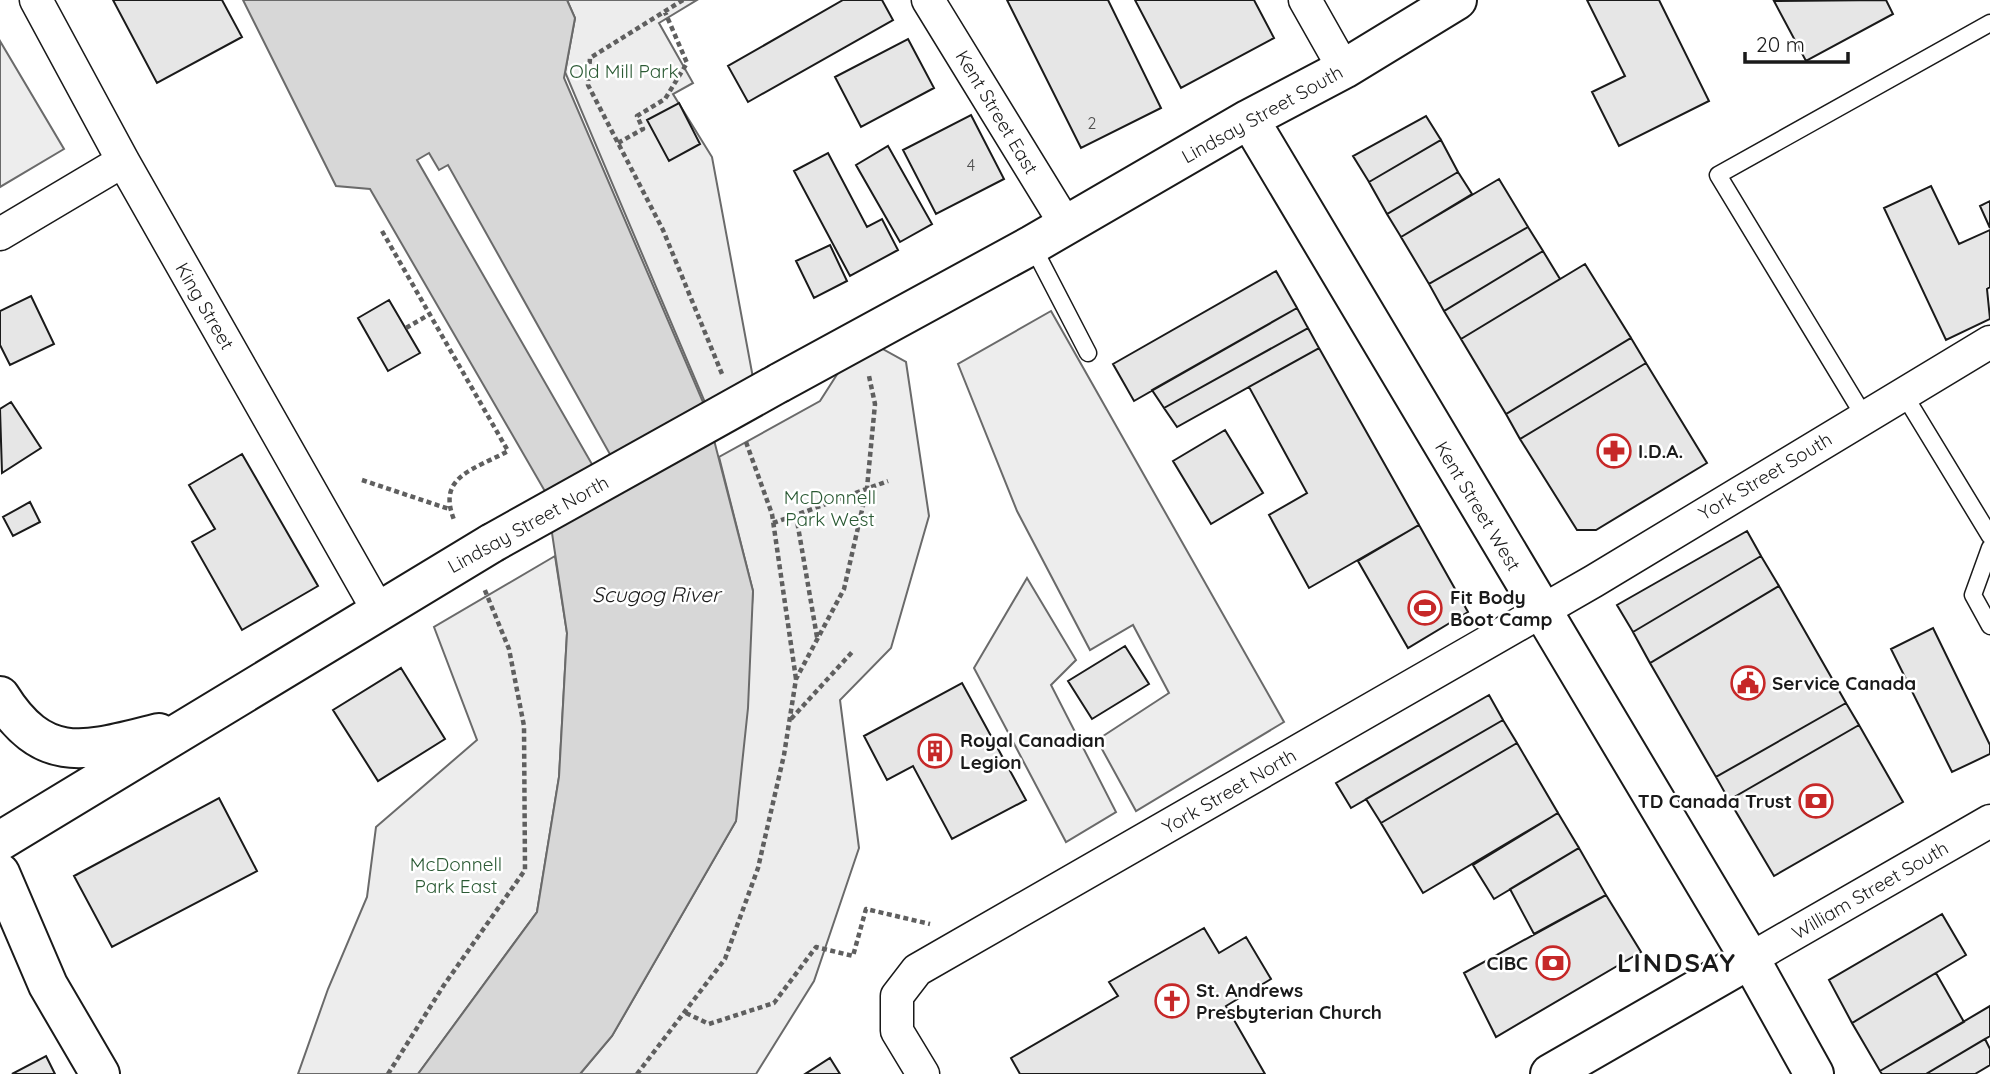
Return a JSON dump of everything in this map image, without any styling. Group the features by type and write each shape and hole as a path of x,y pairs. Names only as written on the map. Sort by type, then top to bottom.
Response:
{"main road":[{"name":"Lindsay Street South","path":"1066,225 1249,119 1344,69 1457,0"},
{"name":"Kent Street West","path":"1249,119 1750,959 1814,1074"},
{"name":"Lindsay Street North","path":"0,841 481,549 1066,225"},
{"path":"0,696 9,710 48,745 60,747 87,750 198,723"},
{"path":"0,873 48,985 100,1074"},
{"path":"1550,1074 1750,959"}],"street":[{"name":"King Street","path":"36,0 123,161 378,610"},
{"name":"Kent Street East","path":"928,0 1066,225"},
{"path":"1305,0 1344,69"},
{"path":"0,233 123,161"},
{"name":"York Street South","path":"1541,612 1990,342"},
{"name":"York Street North","path":"923,1074 897,1031 897,996 917,970 1541,612"},
{"name":"William Street South","path":"1750,959 1990,821"}],"lane":[{"path":"1864,416 1718,175 1990,23"},
{"path":"1032,245 1088,353"},
{"path":"1903,393 1990,536"},
{"path":"1990,548 1973,594 1990,626"}],"path":[{"path":"683,0 590,58 588,85 663,230 726,384"},
{"path":"618,143 643,129 637,116 665,99 687,63 665,12"},
{"path":"382,230 508,451 454,483 449,490 450,510"},
{"path":"406,328 430,314"},
{"path":"796,679 844,589 867,488 875,404 861,337"},
{"path":"637,1074 725,959 758,868 790,720 796,679 774,523 744,436"},
{"path":"362,480 450,510 481,549 509,649 524,726 525,870 444,985 387,1074"},
{"path":"774,523 888,481"},
{"path":"796,515 817,638"},
{"path":"790,720 854,650"},
{"path":"685,1013 709,1024 774,1003 816,947 853,956 866,909 927,922 938,931 964,943"}],"shaded area":[{"name":"Old Mill Park","path":"567,0 697,0 659,23 693,83 673,94 712,157 756,394 712,419 565,72 575,18"},
{"path":"0,41 64,149 0,187"},
{"path":"1051,311 1284,722 1136,811 1097,740 1169,693 1133,625 1090,650 1017,511 958,364"},
{"name":"McDonnell Park West","path":"861,337 906,362 929,516 891,648 840,700 859,848 814,981 756,1074 580,1074 612,1036 736,821 753,591 719,457 820,401"},
{"name":"McDonnell Park East","path":"555,556 567,633 559,777 537,912 418,1074 298,1074 328,989 367,897 376,827 477,740 434,627"},
{"path":"1027,578 1076,660 1051,685 1116,812 1066,842 974,668"}],"water":[{"name":"Scugog River","path":"243,0 567,0 575,18 564,78 706,409 753,591 748,708 736,821 612,1036 580,1074 418,1074 537,912 559,777 567,633 546,493 370,189 336,186","holes":["429,153 439,170 448,165 611,456 593,466 417,160"]}],"building":[{"path":"113,0 222,0 242,37 157,83"},
{"path":"843,0 882,0 893,20 748,102 728,66"},
{"path":"1007,0 1108,0 1161,108 1081,148"},
{"path":"1135,0 1254,0 1274,38 1181,88"},
{"path":"1587,0 1659,0 1709,101 1619,146 1592,92 1625,76"},
{"path":"1886,0 1893,14 1806,61 1774,1"},
{"path":"908,39 934,88 861,127 835,77"},
{"path":"679,103 700,144 669,161 647,120"},
{"path":"971,115 1004,179 936,214 903,150"},
{"path":"1426,116 1441,140 1369,182 1353,156"},
{"path":"1441,140 1458,172 1387,214 1369,182"},
{"path":"888,146 932,224 900,242 856,165"},
{"path":"828,153 867,227 882,219 898,250 850,276 794,171"},
{"path":"1458,172 1472,194 1401,237 1387,214"},
{"path":"1499,179 1528,227 1429,284 1401,237"},
{"path":"1931,186 1959,244 1990,230 1990,287 1987,289 1990,319 1946,340 1884,208"},
{"path":"1990,201 1990,228 1980,206"},
{"path":"1528,227 1543,251 1444,311 1429,284"},
{"path":"830,245 847,281 814,298 796,261"},
{"path":"1543,251 1560,279 1461,339 1444,311"},
{"path":"1585,264 1631,338 1506,414 1461,339"},
{"path":"1276,271 1297,308 1134,401 1113,364"},
{"path":"31,296 54,344 10,365 0,345 0,311"},
{"path":"389,300 420,353 388,371 358,318"},
{"path":"1297,308 1308,328 1164,408 1152,390"},
{"path":"1308,328 1319,348 1177,427 1164,408"},
{"path":"1631,338 1646,363 1520,439 1506,414"},
{"path":"1319,348 1419,525 1309,588 1269,515 1307,493 1249,387"},
{"name":"I.D.A.","path":"1646,363 1707,463 1596,530 1577,530 1520,439"},
{"path":"11,402 41,448 2,473 0,409"},
{"path":"1225,430 1263,493 1211,524 1173,461"},
{"path":"242,454 318,586 242,630 192,542 215,529 189,485"},
{"path":"30,502 40,522 13,536 3,517"},
{"path":"1419,525 1468,612 1408,648 1358,561"},
{"path":"1747,531 1761,556 1633,632 1617,605"},
{"path":"1761,556 1779,586 1650,663 1633,632"},
{"name":"Service Canada","path":"1779,586 1846,703 1716,777 1650,663"},
{"path":"1933,628 1990,745 1990,754 1952,772 1891,649"},
{"path":"1125,646 1149,684 1092,719 1068,681"},
{"path":"401,668 445,739 378,781 333,710"},
{"name":"Royal Canadian Legion","path":"962,683 1026,800 952,839 913,766 887,780 864,736"},
{"path":"1489,695 1503,720 1351,808 1336,783"},
{"path":"1846,703 1859,725 1729,800 1716,777"},
{"path":"1503,720 1517,743 1381,823 1366,799"},
{"name":"TD Canada Trust","path":"1859,725 1903,802 1774,876 1729,800"},
{"path":"1517,743 1558,813 1423,893 1381,823"},
{"path":"219,798 257,871 112,947 74,876"},
{"path":"1558,813 1579,848 1494,899 1473,865"},
{"path":"1579,848 1606,895 1534,934 1510,889"},
{"name":"CIBC","path":"1606,895 1641,952 1496,1037 1464,973"},
{"path":"1942,914 1966,955 1852,1023 1829,980"},
{"name":"St. Andrews Presbyterian Church","path":"1204,928 1219,953 1246,937 1271,979 1226,1006 1265,1074 1020,1074 1011,1058 1118,996 1109,982"},
{"path":"1936,973 1964,1022 1880,1071 1852,1023"},
{"path":"1990,1006 1990,1036 1926,1074 1882,1074 1880,1071"},
{"path":"1985,1039 1990,1049 1990,1065 1975,1074 1926,1074"},
{"path":"46,1056 55,1074 12,1074"},
{"path":"830,1058 840,1074 805,1074"}],"place":[{"name":"I.D.A.","path":"1614,451"},
{"name":"Fit Body Boot Camp","path":"1425,608"},
{"name":"Service Canada","path":"1748,683"},
{"name":"Royal Canadian Legion","path":"935,751"},
{"name":"TD Canada Trust","path":"1816,801"},
{"name":"CIBC","path":"1553,963"},
{"name":"St. Andrews Presbyterian Church","path":"1172,1001"}],"district":[{"name":"LINDSAY","path":"1677,963"}]}
